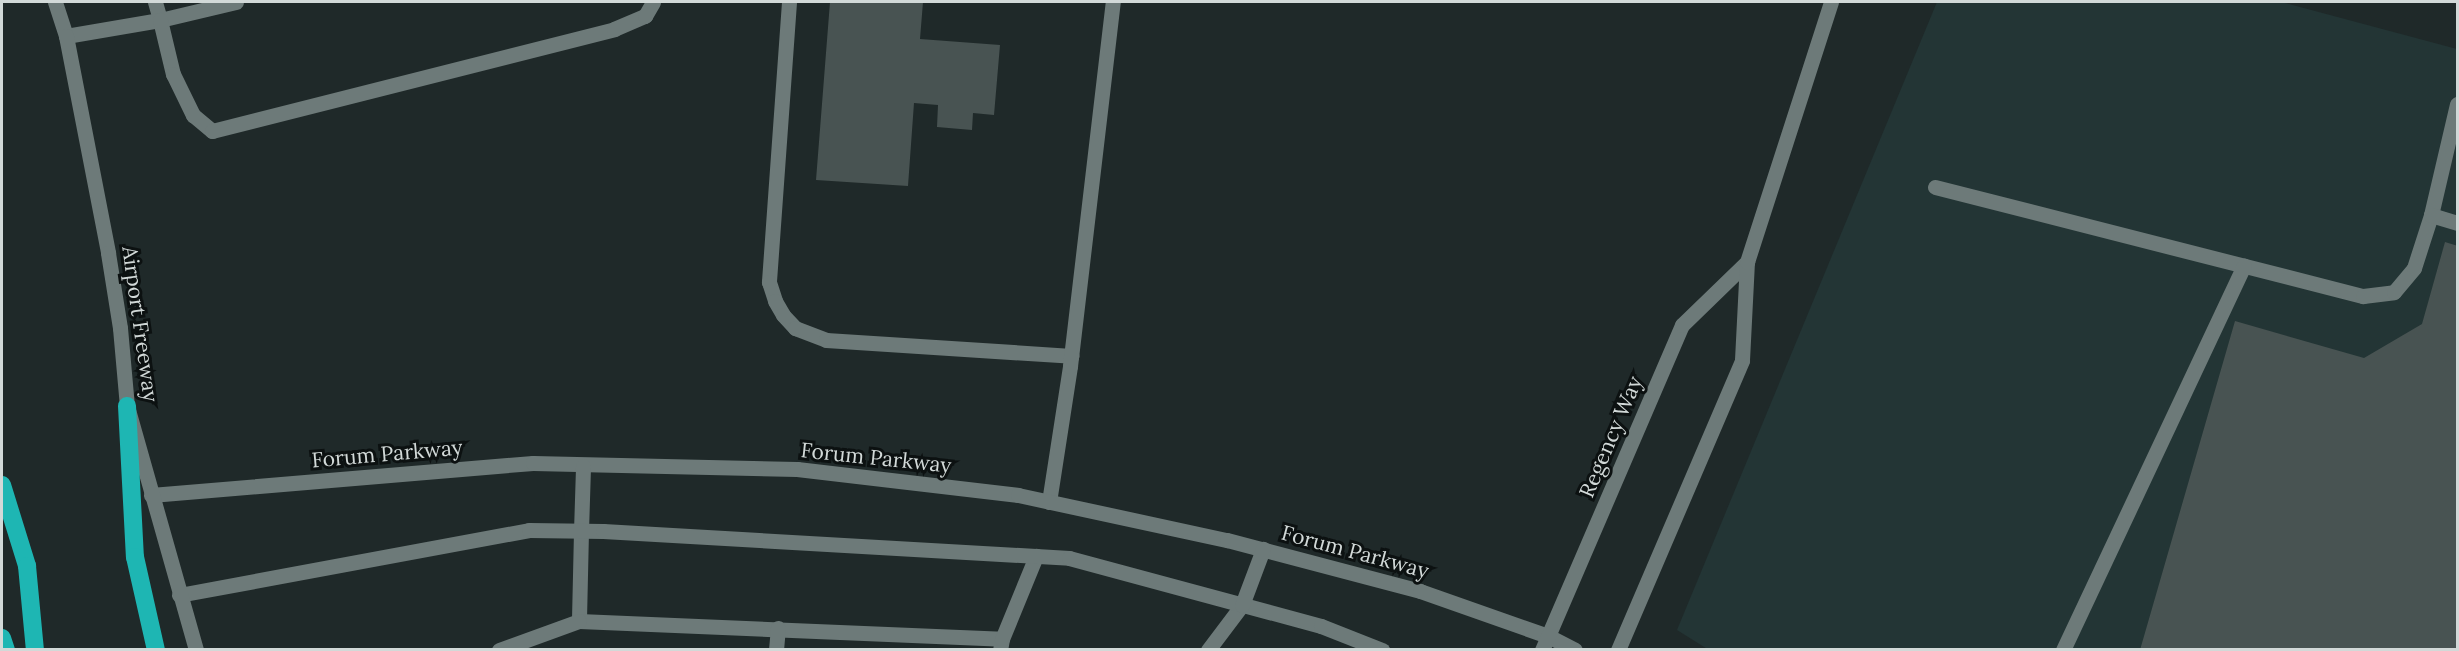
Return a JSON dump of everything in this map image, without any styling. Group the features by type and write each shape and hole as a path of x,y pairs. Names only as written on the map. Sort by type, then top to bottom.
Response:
{"highway":[{"path":"127,406 135,557 156,650"},
{"path":"2,485 27,566 35,650"},
{"path":"2,638 6,650"}],"street":[{"name":"Airport Freeway","path":"55,2 66,36 108,253 120,328 127,406 196,650"},
{"path":"154,2 173,74 193,115 212,131 614,29 645,16 653,2"},
{"path":"66,36 160,20 236,2"},
{"path":"789,2 769,282 774,301 783,315 795,328 826,340 1071,356"},
{"path":"1049,501 1071,356 1113,2"},
{"name":"Regency Way","path":"1618,650 1742,360 1747,262 1831,2"},
{"path":"1935,187 2363,296 2394,291 2414,268 2431,215 2457,104"},
{"path":"2431,215 2457,223"},
{"name":"Regency Way","path":"1545,643 1682,325 1747,262"},
{"path":"2063,650 2244,266"},
{"name":"Forum Parkway","path":"151,495 533,463 583,466 797,469 1018,495 1263,549 1420,591 1545,643 1575,650"},
{"path":"579,621 583,466"},
{"path":"179,595 530,530 581,531 1069,558 1321,627 1382,650"},
{"path":"1208,650 1242,605 1263,549"},
{"path":"499,650 579,621 778,628 1001,644 1036,556"},
{"path":"776,650 778,628"}],"shaded area":[{"path":"1937,2 2281,2 2457,49 2457,649 1709,650 1677,630"}],"building":[{"path":"830,2 923,2 920,39 1000,45 994,115 973,113 972,130 937,127 938,105 914,103 908,186 816,180"},
{"path":"2445,242 2458,246 2458,650 2140,650 2235,321 2364,358 2422,324"}]}
